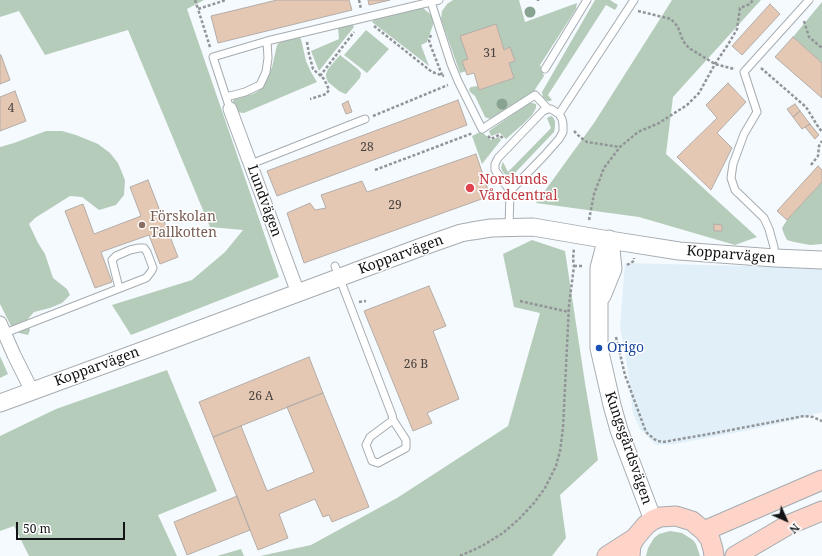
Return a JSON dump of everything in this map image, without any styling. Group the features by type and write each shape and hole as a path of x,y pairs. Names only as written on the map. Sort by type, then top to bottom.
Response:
{"main road":[{"path":"704,531 822,480"},
{"path":"735,556 788,525 822,511"},
{"path":"607,556 634,538 653,520 676,516 692,521 704,531 710,539 714,556"},
{"path":"630,556 631,545 634,538"}],"street":[{"name":"Lundvägen","path":"228,103 298,293"},
{"name":"Kopparvägen","path":"0,403 298,293 337,272 424,246 461,233 491,228 533,226 679,251 822,260"},
{"name":"Kungsgårdsvägen","path":"609,240 604,249 599,268 599,348 619,430 653,520"},
{"path":"2,328 32,391"}],"lane":[{"path":"266,41 268,58 266,72 260,85 245,92 228,103 213,57 266,41 439,0"},
{"path":"545,69 587,0"},
{"path":"559,114 634,0"},
{"path":"775,258 774,247 764,218 735,190 731,178 733,164 744,134 757,112 744,72 809,0"},
{"path":"431,2 451,64 483,131 535,95 548,109 551,109 559,114 562,119 562,132 559,139 510,191"},
{"path":"509,227 510,191 495,170 495,164 498,158 544,111 548,109"},
{"path":"251,164 365,119"},
{"path":"2,328 119,288 146,278 153,268 144,248 130,250 116,256 112,260 119,288"},
{"path":"337,272 393,420 406,440 406,448 378,462 372,461 366,444 370,437 393,420"}],"path":[{"path":"195,0 213,57"},
{"path":"198,9 226,0"},
{"path":"358,0 364,18 432,72 458,81"},
{"path":"589,220 594,194 604,168 620,147 638,132 659,123 687,105 699,93 737,29 740,8 750,4 754,0"},
{"path":"630,7 640,12 671,19 678,27 683,41 689,48 715,64 744,72"},
{"path":"797,13 804,20 809,38 822,48"},
{"path":"320,76 364,18"},
{"path":"306,32 313,69 328,85 329,90 326,94 310,99"},
{"path":"754,62 806,107 822,132"},
{"path":"365,119 458,81"},
{"path":"563,124 587,142 620,147"},
{"path":"375,170 483,131 491,139 499,135 504,139"},
{"path":"811,165 818,156 819,146 822,141"},
{"path":"460,556 482,546 503,533 519,519 534,503 545,488 556,466 560,451 563,428 569,312 574,266"},
{"path":"520,301 569,312"},
{"path":"615,331 625,375 646,432 658,441 663,442 804,416 813,417 822,421"}],"shaded area":[{"path":"625,263 822,268 822,412 749,430 675,444 656,445 640,429 633,413 620,326"}],"green space":[{"path":"0,0 204,0 187,9 279,277 131,335 112,305 192,280 225,252 243,230 210,227 128,30 45,55 19,11 0,17"},
{"path":"453,0 519,0 525,22 577,3 576,9 540,65 544,76 534,91 491,119 485,117 475,96 469,89 471,87 478,86 479,90 514,78 509,63 515,61 510,48 504,50 496,24 468,59 466,71 460,73 441,19 442,11 447,4"},
{"path":"595,0 610,0 618,5 615,10 606,5 548,95 552,100 547,101 543,98 542,92"},
{"path":"672,0 761,0 673,97 666,154 757,237 735,245 639,217 536,203 594,123"},
{"path":"822,2 822,63 793,37"},
{"path":"423,8 433,19 433,25 427,42 421,45 429,66 372,22 375,18"},
{"path":"349,23 354,27 319,71 311,51 339,39 338,28"},
{"path":"366,30 389,49 367,73 344,55"},
{"path":"300,37 306,61 317,82 244,113 234,112 233,100 235,98 253,94 265,84 272,67 277,45 281,41"},
{"path":"340,55 361,73 360,78 346,94 339,91 328,82 326,77 328,69"},
{"path":"529,103 536,104 536,108 532,115 506,139 500,133 491,136 489,131"},
{"path":"551,116 555,121 554,132 512,176 510,177 506,175 501,168 503,162 508,172 551,128 547,118"},
{"path":"46,131 62,131 76,135 98,144 110,153 118,163 125,180 124,195 116,205 99,210 82,197 70,196 35,218 29,224 45,254 53,278 67,289 70,295 62,303 34,312 27,320 30,330 28,335 19,333 12,328 0,304 0,147"},
{"path":"482,131 491,140 499,137 501,140 482,164 472,136"},
{"path":"822,182 822,244 810,245 787,240 782,228 787,220"},
{"path":"532,240 565,251 598,460 560,495 566,538 552,556 260,556 311,545 397,498 508,426 540,313 514,307 503,254"},
{"path":"0,356 8,374 0,378"},
{"path":"167,370 217,491 158,515 177,556 29,556 14,526 0,531 0,436 56,409"},
{"path":"670,531 682,533 693,540 700,556 646,556 648,548 654,538 659,534"},
{"path":"241,549 244,556 217,556"}],"building":[{"path":"277,0 349,0 352,10 218,43 211,16"},
{"path":"368,0 390,0 369,5"},
{"path":"770,4 780,14 742,55 732,46"},
{"path":"496,24 504,50 510,47 515,61 509,63 514,78 479,90 474,73 467,75 462,61 468,59 460,36"},
{"path":"793,37 822,63 822,98 775,57"},
{"path":"0,55 10,80 0,84"},
{"path":"728,83 746,102 717,133 732,148 711,190 677,157 717,118 706,105"},
{"path":"15,91 26,121 0,131 0,97"},
{"path":"458,100 467,125 277,196 267,171"},
{"path":"348,101 352,112 346,114 342,104"},
{"path":"795,104 800,111 793,117 787,109"},
{"path":"800,111 810,124 802,129 793,117"},
{"path":"810,124 819,135 815,139 805,127"},
{"path":"476,154 490,196 304,263 287,213 310,203 315,210 326,208 321,195 362,181 367,192"},
{"path":"818,166 822,170 822,182 787,220 777,211"},
{"name":"Förskolan Tallkotten","path":"148,180 178,257 160,264 149,235 101,252 112,282 95,288 65,211 83,204 94,234 141,216 130,187"},
{"path":"714,224 722,225 722,231 714,231"},
{"path":"429,286 446,326 433,331 459,399 427,413 432,423 413,431 364,311"},
{"path":"309,357 323,393 213,437 199,402"},
{"path":"323,393 369,507 332,522 329,515 323,517 315,499 279,514 288,538 258,550 213,437 241,426 267,491 314,472 287,407"},
{"path":"237,496 250,530 187,555 174,522"}],"place":[{"name":"Norslunds Vårdcentral","path":"470,188"},
{"name":"Förskolan Tallkotten","path":"142,225"},
{"name":"Origo","path":"599,348"}]}
